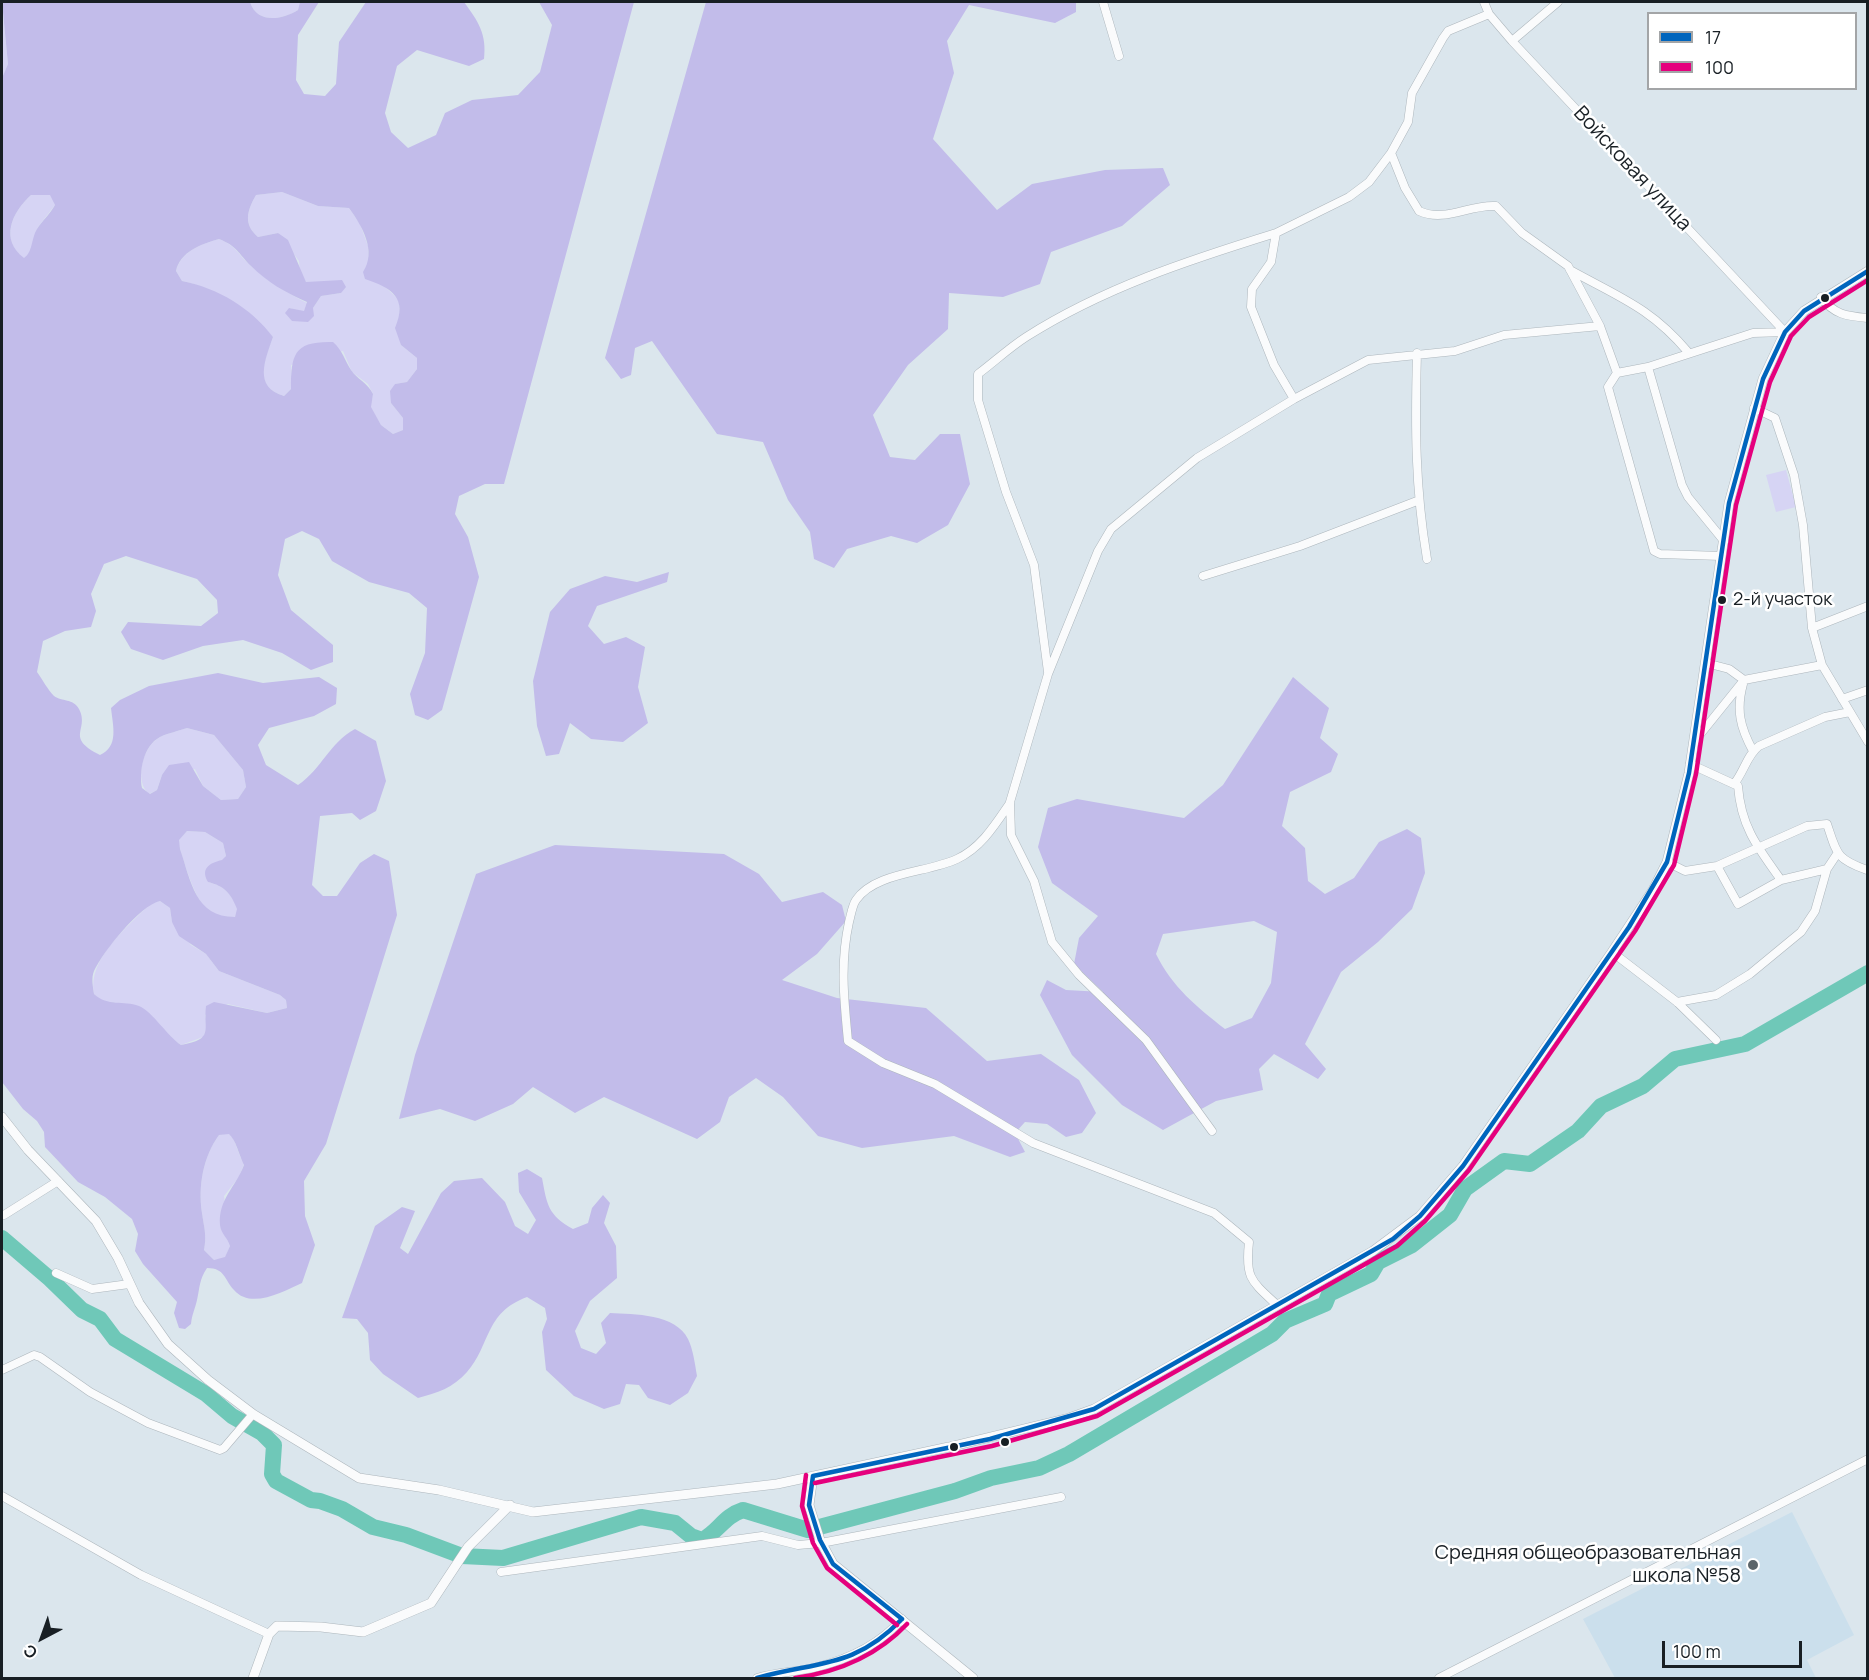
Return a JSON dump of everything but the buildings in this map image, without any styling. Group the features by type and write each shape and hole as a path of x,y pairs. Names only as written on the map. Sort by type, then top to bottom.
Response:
{"street":[{"path":"1103,2 1119,56"},
{"name":"Войсковая улица","path":"1484,2 1489,14 1512,41 1785,332"},
{"path":"1512,41 1558,2"},
{"path":"1048,674 1034,565 1006,492 978,400 978,374 1024,338 1085,303 1182,262 1276,233 1349,197 1369,182 1391,153 1408,122 1412,93 1448,31 1489,14"},
{"path":"1391,153 1419,212 1436,217 1496,206 1522,233 1569,269 1641,307 1665,327 1689,352"},
{"path":"1276,233 1271,262 1252,289 1251,307 1274,365 1294,399"},
{"path":"1569,269 1599,326 1617,373"},
{"path":"2,1117 107,1237 129,1284 153,1326 168,1344 208,1380 253,1414 359,1478 510,1505 533,1512 777,1484 949,1447 1069,1418 1094,1409 1383,1245 1420,1216 1463,1166 1612,952 1653,890 1667,862 1690,764 1729,503 1763,378 1785,332 1804,311 1821,297 1868,271"},
{"path":"1821,297 1828,307 1841,315 1868,318"},
{"path":"1212,1131 1146,1041 1079,975 1052,942 1034,881 1011,835 1010,802 1048,674 1093,561 1111,529 1197,458 1294,399 1368,360 1455,351 1504,335 1599,326"},
{"path":"1721,556 1660,554 1654,551 1608,387 1617,373 1648,367 1753,333 1785,332"},
{"path":"1417,354 1414,428 1417,501 1427,559"},
{"path":"1648,367 1682,485 1688,497 1724,541"},
{"path":"1754,408 1774,418 1794,475 1803,525 1812,628 1822,665 1868,742"},
{"path":"1203,576 1300,546 1417,501"},
{"path":"1812,628 1868,606"},
{"path":"1706,663 1730,669 1744,680"},
{"path":"1693,743 1744,680 1822,665"},
{"path":"1744,680 1738,710 1741,725 1753,751"},
{"path":"1842,699 1868,690"},
{"path":"1734,784 1743,774 1753,751 1787,731 1825,717 1850,711"},
{"path":"1690,764 1738,786 1740,810 1758,848 1781,880"},
{"path":"1010,802 977,846 958,859 877,882 862,892 854,902 842,963 848,1041 883,1063 935,1084 1033,1143 1214,1213 1249,1242 1246,1267 1255,1285 1276,1305"},
{"path":"1667,862 1685,871 1717,866 1807,826 1827,824 1837,854 1851,864 1867,870"},
{"path":"1677,1002 1716,995 1750,974 1801,932 1815,911 1827,869 1837,854"},
{"path":"1717,866 1738,904 1781,880 1827,869"},
{"path":"1612,952 1677,1002 1716,1040"},
{"path":"4,1215 58,1181"},
{"path":"56,1273 92,1289 129,1284"},
{"path":"2,1370 34,1355 40,1356 90,1392 148,1423 220,1450 253,1414"},
{"path":"1439,1678 1868,1459"},
{"path":"813,1476 808,1505 821,1543 833,1564 973,1678"},
{"path":"2,1496 141,1575 269,1634"},
{"path":"501,1572 762,1536 798,1545 821,1543 1061,1497"},
{"path":"253,1678 269,1634 277,1626 321,1627 363,1632 431,1603 468,1547 510,1505"},
{"path":"757,1678 818,1666 843,1658 888,1635 902,1619"}],"shaded area":[{"path":"2,2 250,2 258,14 278,18 298,10 300,2 319,2 298,35 296,80 304,94 325,96 336,84 339,42 366,2 464,2 483,35 484,59 469,66 417,50 397,66 385,113 391,132 408,148 436,135 445,113 472,100 518,95 540,72 552,25 539,2 634,2 504,484 485,484 459,496 455,514 468,537 479,577 442,710 428,720 415,715 410,694 425,653 427,608 409,593 369,582 332,561 319,539 302,531 285,539 278,575 291,610 333,645 333,662 311,670 282,653 243,640 203,646 163,660 131,649 121,632 128,622 201,626 218,613 217,600 197,579 126,556 104,564 91,594 96,611 91,627 65,631 43,641 37,672 54,696 77,706 82,716 80,738 89,749 100,755 110,747 112,741 111,708 120,700 149,686 218,673 263,683 319,677 337,688 336,704 314,716 269,728 258,745 266,765 298,785 306,779 338,741 355,729 376,741 386,781 376,811 360,820 352,813 320,816 312,885 323,896 337,896 360,863 374,854 389,861 397,915 326,1144 304,1181 305,1216 315,1245 302,1283 268,1297 249,1298 241,1296 234,1290 221,1272 207,1268 201,1280 191,1324 185,1329 179,1328 174,1313 177,1302 143,1264 135,1251 138,1234 132,1219 105,1197 78,1182 45,1147 44,1132 37,1121 23,1109 2,1082 2,78 8,64","holes":["282,192 318,206 349,208 354,215 363,231 368,247 369,256 363,272 365,279 383,286 395,296 400,309 395,328 401,345 417,358 417,369 407,382 395,384 390,391 391,403 403,418 403,430 393,434 381,425 371,407 373,394 371,390 353,373 333,342 310,344 297,352 292,367 291,389 284,396 274,392 268,386 264,372 273,337 255,317 233,301 221,294 182,281 176,271 182,259 199,246 219,239 234,247 257,272 270,282 307,302 304,311 289,308 285,313 292,321 308,322 314,316 313,308 321,296 341,293 346,287 342,280 306,282 288,240 278,233 258,237 253,232 248,222 256,195","31,195 50,195 55,205 37,229 29,252 24,258 12,243 10,235 14,218","187,728 214,735 243,770 246,787 238,799 221,800 203,786 189,762 169,765 162,775 157,790 150,794 142,788 141,775 146,753 154,741 166,734","187,831 205,832 223,843 226,856 210,865 205,873 208,882 223,888 229,894 237,909 235,917 211,911 203,904 192,885 179,840","160,901 170,908 172,922 179,936 206,954 219,971 280,995 286,1000 287,1008 267,1013 214,1002 206,1006 206,1027 203,1036 192,1043 181,1045 150,1013 139,1006 99,998 94,994 92,980 94,971 105,953 143,911","229,1134 236,1144 244,1165 225,1200 220,1216 220,1225 230,1246 225,1257 214,1260 204,1250 205,1236 201,1203 203,1172 219,1135"]},
{"path":"250,2 300,2 298,10 285,16 271,18 258,14"},
{"path":"706,2 1076,2 1076,12 1055,23 969,5 947,41 954,73 933,139 997,210 1032,184 1105,170 1163,168 1170,185 1122,226 1051,252 1040,284 1003,297 949,293 948,329 908,365 873,415 890,457 915,460 940,434 960,434 970,484 948,525 917,543 891,536 847,549 834,568 814,559 810,532 788,500 763,442 717,434 652,341 635,348 631,375 621,379 605,358"},
{"path":"2,5 8,64 2,78"},
{"path":"282,192 318,206 349,208 360,224 368,246 369,262 383,285 399,300 401,345 417,358 417,369 407,382 395,384 391,403 403,418 403,430 393,434 381,425 370,407 373,394 368,384 352,372 343,351 291,365 292,388 284,396 274,392 268,386 264,372 264,363 273,337 232,302 209,289 182,281 176,271 182,259 192,250 219,239 233,247 271,282 307,303 304,312 289,308 292,321 313,308 321,296 341,293 306,282 300,273 299,261 278,233 258,237 250,227 248,217 250,206 256,195"},
{"path":"31,195 51,195 55,205 38,227 30,254 24,259 12,244 10,235 18,210"},
{"path":"1786,470 1796,507 1776,512 1766,475"},
{"path":"669,572 667,582 597,606 588,626 604,644 626,637 645,647 638,687 648,723 623,742 591,739 570,723 559,754 546,756 537,726 533,681 550,612 570,589 605,576 637,582"},
{"path":"1293,677 1329,708 1320,738 1338,754 1331,772 1290,792 1282,826 1305,848 1308,881 1325,894 1354,878 1379,842 1407,829 1421,838 1425,873 1412,909 1378,942 1341,972 1305,1044 1326,1069 1318,1079 1274,1054 1259,1069 1263,1090 1216,1101 1163,1130 1122,1105 1072,1055 1040,995 1047,980 1066,990 1103,992 1074,964 1079,938 1098,916 1052,883 1038,847 1048,808 1077,799 1184,818 1223,785","holes":["1254,921 1277,932 1271,983 1252,1018 1225,1029 1177,986 1156,954 1163,934"]},
{"path":"187,728 214,735 243,770 246,787 238,799 221,800 203,786 195,769 162,775 157,790 149,794 144,788 142,764 149,748 160,737"},
{"path":"187,831 205,832 223,843 226,856 208,882 223,888 230,894 238,909 235,917 223,917 211,913 196,894 178,840"},
{"path":"555,845 724,854 759,874 782,902 823,892 842,905 846,921 817,954 782,980 837,998 926,1008 987,1061 1041,1054 1079,1080 1096,1113 1082,1133 1066,1137 1047,1124 1025,1122 1015,1133 1025,1152 1010,1157 954,1136 862,1148 818,1136 783,1097 756,1078 729,1097 720,1122 697,1139 604,1097 575,1113 533,1087 513,1104 475,1121 440,1109 399,1119 415,1055 476,874"},
{"path":"160,901 170,908 172,922 191,945 206,954 219,971 280,995 286,1000 287,1008 267,1013 228,1004 205,1015 208,1028 203,1037 181,1045 169,1037 158,1023 116,1003 101,1001 94,994 94,981 103,955 152,902"},
{"path":"229,1133 244,1164 239,1177 224,1196 230,1246 225,1258 214,1260 204,1250 201,1182 209,1153 219,1135"},
{"path":"527,1169 542,1178 550,1208 558,1219 573,1229 588,1223 592,1208 603,1195 610,1203 604,1223 616,1246 617,1278 590,1301 575,1331 581,1348 596,1354 606,1343 601,1323 610,1313 654,1317 682,1331 691,1347 697,1376 688,1393 670,1405 648,1398 639,1385 626,1384 620,1404 604,1409 574,1396 546,1370 542,1332 547,1319 545,1308 527,1297 513,1304 495,1321 475,1362 462,1378 444,1389 418,1398 383,1374 370,1360 368,1333 357,1319 342,1318 375,1226 402,1207 415,1211 400,1248 408,1254 441,1193 454,1181 482,1178 505,1202 515,1226 528,1234 536,1220 519,1192 518,1173"},
{"name":"Средняя общеобразовательная школа №58","path":"1792,1512 1854,1635 1807,1660 1816,1678 1615,1678 1583,1619"}],"waterway":[{"path":"2,1238 82,1310 100,1319 115,1339 206,1394 232,1416 262,1433 274,1445 272,1474 276,1481 311,1500 342,1509 373,1527 406,1535 462,1556 503,1558 641,1517 675,1523 691,1536 702,1540 731,1516 743,1510 808,1530 955,1491 991,1478 1039,1468 1069,1454 1272,1334 1285,1321 1325,1304 1329,1294 1371,1274 1378,1262 1412,1245 1450,1215 1465,1189 1504,1161 1530,1164 1578,1131 1601,1106 1643,1086 1675,1059 1745,1044 1868,973"}],"transit line":[{"name":"17","path":"813,1476 990,1439 1094,1409 1393,1239 1420,1216 1463,1166 1629,927 1667,862 1689,773 1729,503 1763,379 1785,332 1804,311 1868,271"},
{"name":"100","path":"815,1483 992,1446 1097,1416 1397,1246 1425,1221 1469,1170 1635,931 1674,865 1696,774 1736,505 1770,382 1791,336 1809,317 1868,280"},
{"name":"100","path":"806,1475 802,1506 813,1543 827,1568 897,1625"},
{"name":"17","path":"813,1476 809,1505 820,1540 833,1564 902,1619"},
{"name":"17","path":"757,1678 851,1655 868,1647 902,1619"},
{"name":"100","path":"795,1678 826,1672 856,1661 883,1645 907,1624"}],"place":[{"name":"2-й участок","path":"1722,600"},
{"name":"Средняя общеобразовательная школа №58","path":"1753,1565"}]}
